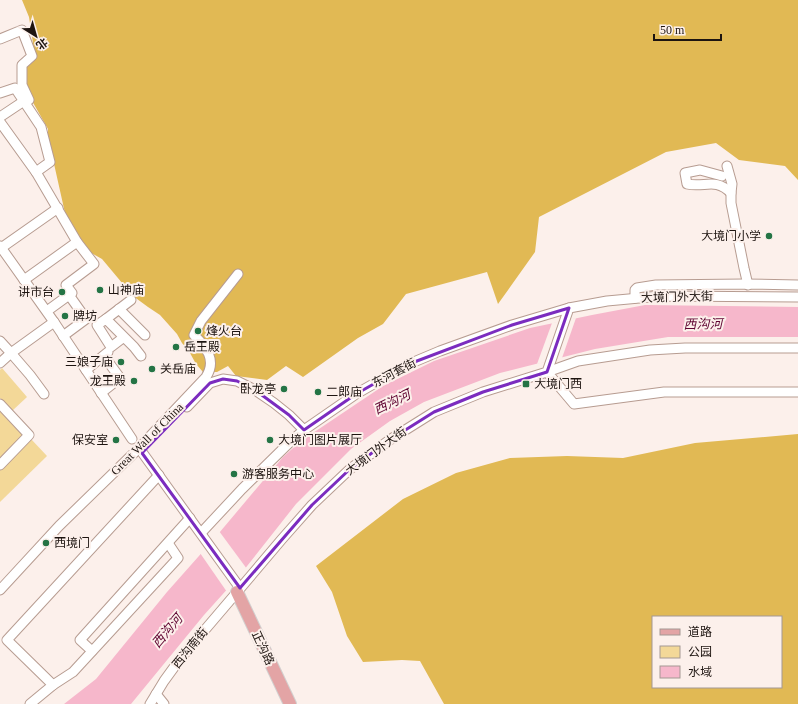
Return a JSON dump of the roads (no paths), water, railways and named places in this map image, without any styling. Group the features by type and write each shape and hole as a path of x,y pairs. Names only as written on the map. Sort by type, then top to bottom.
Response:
{"main road":[{"name":"正沟路","path":"236,591 282,704"},
{"name":"正沟路","path":"236,591 290,704"}],"street":[{"path":"0,38 22,30 32,56 22,65 19,86 24,101 41,127 50,162 36,172"},
{"path":"0,93 19,86"},
{"path":"19,86 35,111 34,116"},
{"path":"0,117 24,101"},
{"path":"0,122 36,172 77,242 94,264 66,285 72,293 47,311"},
{"path":"727,166 732,184 731,202 748,285"},
{"path":"722,176 700,170 685,173 687,184 719,184 731,194"},
{"path":"58,208 1,247 47,311 132,439"},
{"path":"24,280 77,242"},
{"name":"Great Wall of China","path":"0,590 59,526 137,450 206,377 210,369 211,361 204,345 194,335 201,321 238,274"},
{"path":"635,298 635,290 637,288 656,285 798,285"},
{"path":"69,295 86,318 96,325 110,347"},
{"name":"大境门外大街","path":"569,308 635,298 661,296 798,298"},
{"path":"96,325 131,300"},
{"path":"569,308 548,372 574,404 664,392 798,392"},
{"name":"东河套街","path":"204,537 230,502 289,443 304,430 356,394 409,364 440,351 504,328 569,308"},
{"path":"119,309 145,335"},
{"path":"63,336 86,318"},
{"path":"106,319 124,337 130,347 141,356"},
{"path":"0,363 11,353 54,322"},
{"path":"86,370 104,356 110,347 124,337"},
{"path":"0,341 30,375 44,394"},
{"name":"大境门外大街","path":"236,591 312,505 350,469 391,439 434,412 482,392 548,372 578,361 650,350 685,348 798,348"},
{"path":"101,393 120,378 104,356"},
{"path":"236,591 204,537 141,451 210,383 223,379 237,381 255,390 274,402 304,430"},
{"path":"0,404 30,435 0,465"},
{"path":"53,685 7,640 159,475"},
{"path":"92,651 80,640 190,518"},
{"path":"30,704 72,672 178,558 168,543"},
{"name":"西沟南街","path":"150,704 180,658 236,591"},
{"path":"156,694 164,704"}],"water":[{"name":"西沟河","path":"645,305 798,307 798,337 668,337 595,349 500,373 424,402 390,421 351,449 296,504 240,575 204,615 131,704 64,704 96,679 167,592 283,457 301,441 383,386 434,361 530,328"}],"place":[{"name":"大境门小学","path":"769,236"},
{"name":"山神庙","path":"100,290"},
{"name":"讲市台","path":"62,292"},
{"name":"牌坊","path":"65,316"},
{"name":"烽火台","path":"198,331"},
{"name":"岳王殿","path":"176,347"},
{"name":"三娘子庙","path":"121,362"},
{"name":"关岳庙","path":"152,369"},
{"name":"龙王殿","path":"134,381"},
{"name":"大境门西","path":"526,384"},
{"name":"卧龙亭","path":"284,389"},
{"name":"二郎庙","path":"318,392"},
{"name":"保安室","path":"116,440"},
{"name":"大境门图片展厅","path":"270,440"},
{"name":"游客服务中心","path":"234,474"},
{"name":"西境门","path":"46,543"}]}
